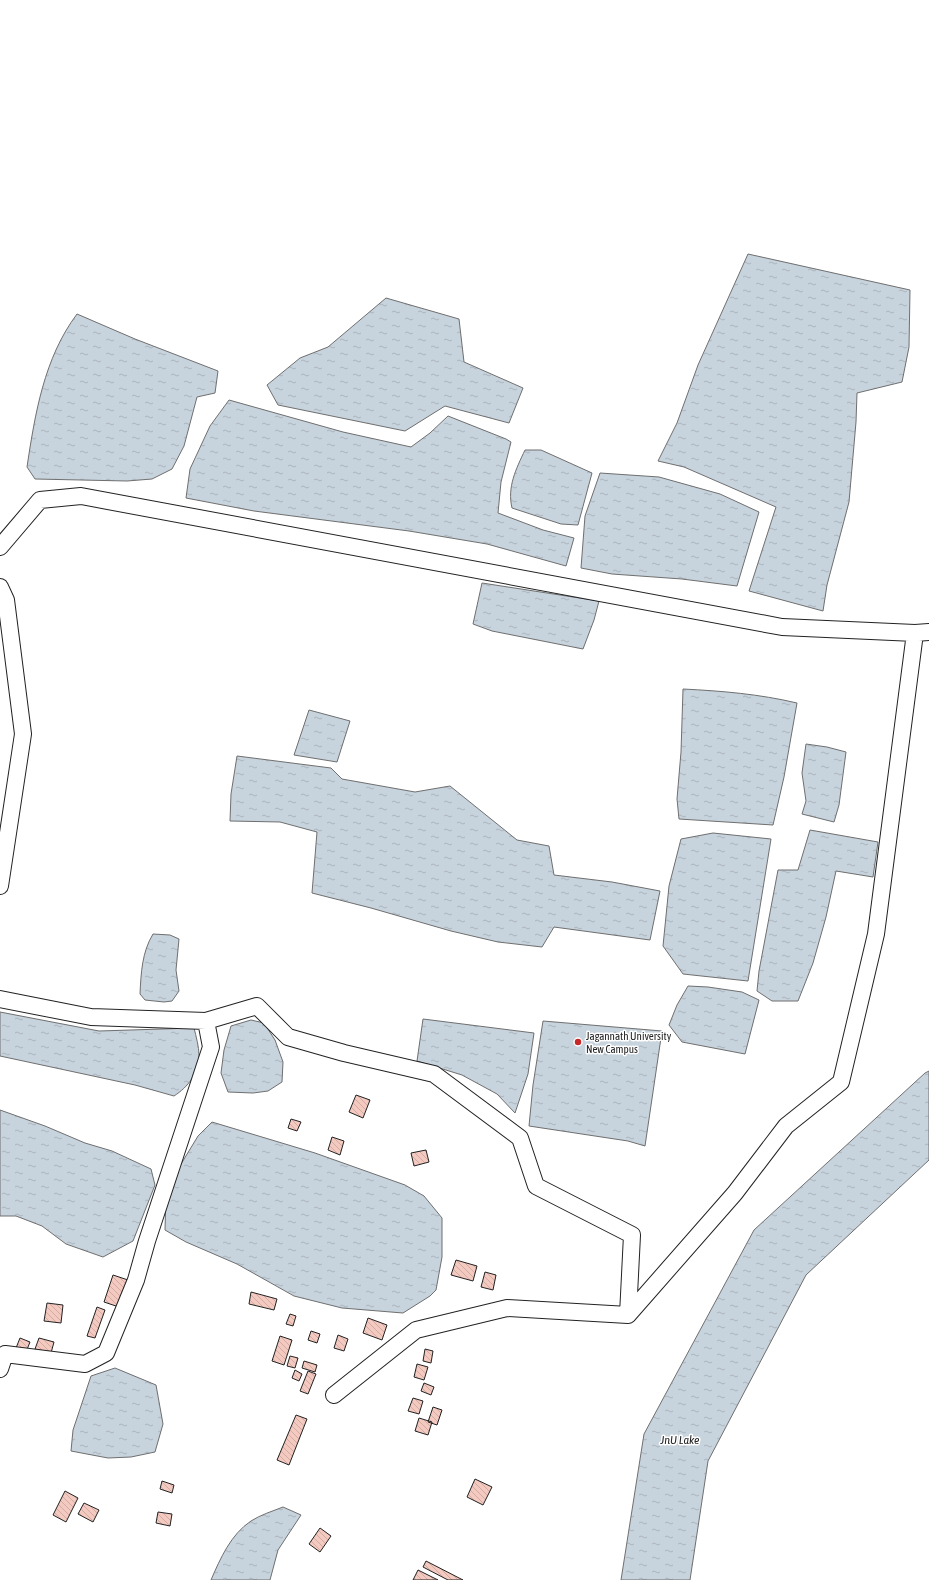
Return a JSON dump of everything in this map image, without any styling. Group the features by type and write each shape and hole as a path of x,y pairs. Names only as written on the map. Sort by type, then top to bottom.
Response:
{"street":[{"path":"0,547 40,500 81,496 782,627 922,633 876,934 842,1082 786,1126 735,1193 628,1315"},
{"path":"0,587 6,600 23,734 0,886"},
{"path":"0,999 91,1017 206,1021 257,1006 288,1037 344,1053 434,1074 520,1138 536,1186 632,1235 628,1315"},
{"path":"0,1369 5,1354 85,1364 106,1353 136,1280 211,1047 206,1021"},
{"path":"334,1395 416,1330 507,1308 628,1315"}],"water":[{"path":"748,254 910,290 909,347 902,382 857,393 849,502 827,585 823,611 749,591 776,507 684,467 658,461 677,423 698,365"},
{"path":"386,298 459,319 464,362 523,388 509,423 445,406 405,431 278,405 267,385 300,358 328,347"},
{"path":"77,314 135,339 218,371 215,393 197,397 184,446 172,469 152,479 127,481 35,479 27,467 38,407 49,368 56,349"},
{"path":"229,400 343,432 411,447 430,433 448,416 506,439 511,442 501,482 498,513 543,530 574,538 566,566 487,544 409,531 254,511 186,498 190,469 210,426"},
{"path":"525,450 541,450 592,473 578,525 561,524 512,508 511,493 513,478"},
{"path":"600,473 659,477 720,494 759,512 737,586 682,579 612,574 581,568 585,516"},
{"path":"482,583 599,601 594,620 583,649 492,631 473,624"},
{"path":"683,689 740,693 797,703 784,777 773,825 679,819 677,799 681,752"},
{"path":"309,710 350,721 337,762 294,755"},
{"path":"806,744 846,752 839,805 834,822 802,814 806,801 802,773"},
{"path":"237,756 331,768 342,779 415,792 450,786 517,840 549,846 554,875 612,882 660,891 650,940 554,927 542,947 498,942 451,931 312,893 317,832 280,822 230,821 231,794"},
{"path":"810,830 878,842 873,877 836,871 826,917 813,963 798,1001 772,1001 757,991 759,971 778,870 798,870"},
{"path":"713,833 771,839 748,981 683,974 663,946 669,886 681,839"},
{"path":"153,934 170,935 179,939 176,970 179,991 172,1001 164,1002 145,1000 140,994 144,955"},
{"path":"688,986 708,987 742,992 759,1000 745,1054 682,1042 669,1025 677,1005"},
{"path":"0,1012 99,1031 194,1028 199,1052 197,1068 188,1084 174,1096 135,1085 0,1056"},
{"path":"423,1019 534,1033 528,1074 515,1113 497,1094 462,1075 417,1061"},
{"path":"251,1020 264,1023 275,1040 283,1062 282,1082 268,1091 253,1093 228,1092 221,1073 224,1050 231,1026"},
{"path":"543,1021 662,1031 645,1146 628,1141 529,1126 533,1085"},
{"name":"JnU Lake","path":"929,1071 929,1160 806,1275 708,1461 690,1580 621,1580 644,1434 754,1230 925,1073"},
{"path":"0,1110 45,1126 85,1143 112,1151 151,1169 155,1185 133,1241 103,1257 66,1244 42,1226 16,1216 0,1216"},
{"path":"212,1122 315,1153 405,1185 424,1196 442,1218 442,1257 436,1290 430,1296 403,1313 342,1308 294,1296 237,1264 186,1242 165,1230 166,1195 175,1174 198,1136"},
{"path":"115,1368 156,1385 163,1424 155,1452 131,1457 108,1458 71,1451 73,1430 91,1376"},
{"path":"283,1507 301,1515 278,1550 270,1580 211,1580 222,1556 232,1540 244,1526 262,1515"}],"building":[{"path":"356,1095 370,1100 363,1118 349,1112"},
{"path":"291,1119 301,1122 297,1131 288,1128"},
{"path":"332,1137 344,1141 340,1155 328,1150"},
{"path":"426,1150 429,1162 414,1166 411,1153"},
{"path":"456,1260 477,1266 473,1281 451,1275"},
{"path":"485,1272 496,1275 493,1290 481,1287"},
{"path":"113,1275 131,1281 122,1308 104,1302"},
{"path":"251,1292 277,1299 274,1310 249,1304"},
{"path":"47,1303 63,1305 61,1323 44,1321"},
{"path":"97,1307 105,1310 95,1338 87,1336"},
{"path":"290,1314 296,1316 293,1326 286,1324"},
{"path":"368,1318 387,1325 382,1340 363,1333"},
{"path":"311,1331 320,1334 317,1343 308,1340"},
{"path":"338,1335 348,1339 344,1351 334,1348"},
{"path":"280,1336 292,1340 284,1365 272,1361"},
{"path":"20,1338 30,1342 26,1352 16,1348"},
{"path":"39,1338 54,1342 51,1353 35,1349"},
{"path":"425,1349 433,1351 431,1363 423,1361"},
{"path":"290,1356 298,1358 295,1368 287,1366"},
{"path":"304,1361 317,1365 315,1372 302,1368"},
{"path":"417,1364 428,1367 424,1380 414,1377"},
{"path":"295,1370 302,1374 299,1381 292,1378"},
{"path":"308,1371 316,1374 308,1394 300,1391"},
{"path":"424,1383 434,1387 431,1395 421,1391"},
{"path":"413,1398 423,1401 419,1414 408,1411"},
{"path":"433,1407 442,1410 437,1425 428,1422"},
{"path":"296,1415 307,1419 289,1465 277,1460"},
{"path":"419,1418 432,1422 428,1435 415,1431"},
{"path":"475,1479 492,1487 483,1505 467,1497"},
{"path":"162,1481 174,1485 172,1493 160,1489"},
{"path":"65,1491 78,1498 66,1522 53,1515"},
{"path":"84,1503 99,1510 93,1522 78,1514"},
{"path":"158,1512 172,1514 170,1526 156,1523"},
{"path":"320,1528 331,1536 320,1552 309,1544"},
{"path":"426,1561 463,1580 448,1580 423,1567"},
{"path":"418,1570 438,1580 413,1580"}],"place":[{"name":"Jagannath University New Campus","path":"578,1042"}]}
